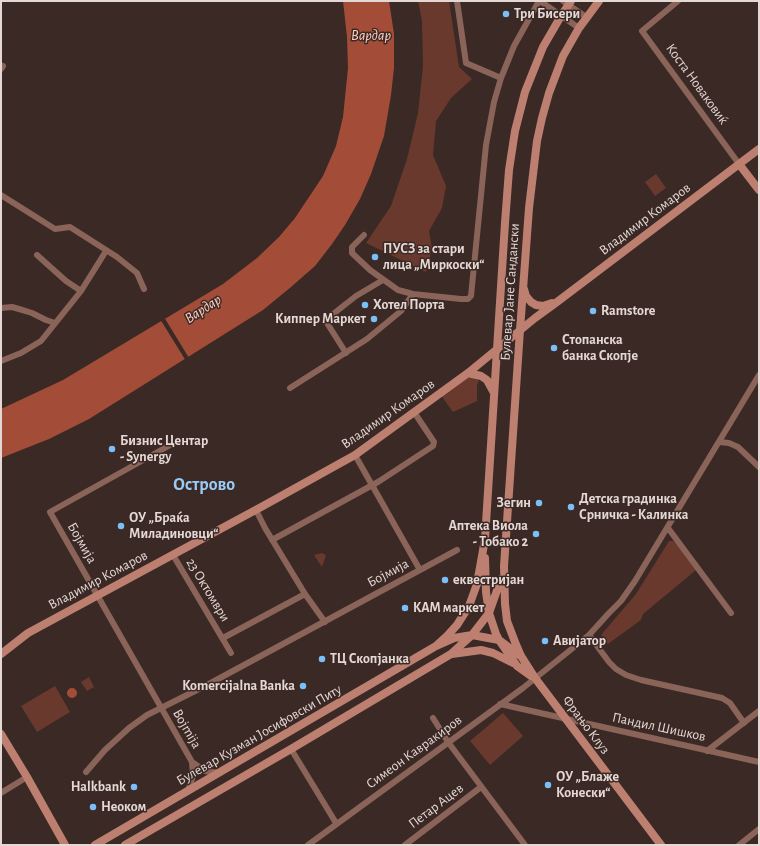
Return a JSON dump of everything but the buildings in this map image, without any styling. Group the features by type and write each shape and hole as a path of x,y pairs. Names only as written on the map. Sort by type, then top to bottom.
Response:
{"street":[{"path":"457,1 466,62 501,78"},
{"path":"364,235 352,247 352,253 383,280 398,290 413,294 461,300 468,299 472,296 486,145 494,102 501,78 514,46 539,1 578,28"},
{"name":"Булевар Јане Сандански","path":"504,566 523,287 537,141 542,118 555,75 563,56 578,28 599,1"},
{"name":"Коста Новаковиќ","path":"678,1 642,31 759,190"},
{"name":"Булевар Јане Сандански","path":"488,613 485,538 493,391 509,170 515,131 525,92 533,71 543,47 561,16 567,2 586,17"},
{"name":"Владимир Комаров","path":"1,654 28,633 355,455 468,373 534,318 759,149"},
{"path":"1,195 55,229 70,227 118,257 137,273 144,289"},
{"path":"1,361 21,353 41,341 82,291 106,250"},
{"path":"37,255 66,281 82,291"},
{"path":"346,353 327,323 328,318 356,296 383,280"},
{"path":"523,287 526,296 536,305 543,306 557,302"},
{"path":"290,388 367,339 401,311 413,294"},
{"path":"1,308 12,307 56,323"},
{"path":"468,373 481,376 487,380 493,391"},
{"name":"Симеон Кавракиров","path":"308,845 535,678 589,635 621,601 635,581 759,375"},
{"path":"272,540 373,485 422,454 434,444 414,412"},
{"path":"719,442 729,443 738,447 759,467"},
{"name":"Бојмија","path":"161,708 50,512 172,444"},
{"path":"355,455 420,570"},
{"path":"256,510 272,540 305,594 325,622"},
{"path":"668,528 731,613"},
{"name":"Булевар Јане Сандански","path":"462,617 472,599 485,538"},
{"name":"Бојмија","path":"86,772 105,750 129,728 147,715 325,622 457,550"},
{"name":"23 Октомври","path":"173,555 231,653"},
{"path":"451,654 472,635 488,613 499,588 504,566"},
{"name":"Фрањо Клуз","path":"504,566 506,612 509,628 521,656 565,719 661,845"},
{"name":"23 Октомври","path":"223,638 305,594"},
{"name":"Фрањо Клуз","path":"488,613 499,640 516,666 535,678"},
{"name":"Булевар Кузман Јосифовски Питу","path":"436,646 447,636 462,617"},
{"name":"Фрањо Клуз","path":"472,635 499,640 521,656"},
{"name":"Булевар Кузман Јосифовски Питу","path":"95,845 436,646 454,638 472,635"},
{"path":"589,635 608,662 626,675 641,680 722,698 730,703 744,723"},
{"path":"451,654 481,650 493,653 516,666"},
{"name":"Булевар Кузман Јосифовски Питу","path":"125,845 451,654"},
{"name":"Пандил Шишков","path":"500,704 707,751 759,712"},
{"name":"Bojmija","path":"161,708 192,762"},
{"path":"433,718 448,742 525,845"},
{"path":"1,734 65,845"},
{"path":"291,749 336,823"},
{"path":"707,751 759,762"},
{"path":"192,762 205,770 220,773"},
{"path":"188,791 193,776 192,762"},
{"path":"1,793 27,777"},
{"name":"Петар Ацев","path":"405,845 481,787"},
{"path":"739,845 759,829"}],"shaded area":[{"path":"418,1 449,1 459,67 472,79 451,98 436,121 433,155 446,186 442,208 429,231 432,249 426,272 366,243 391,206 407,159 418,113 423,66 422,21"},
{"path":"656,174 666,188 655,196 645,182"},
{"path":"468,373 479,381 477,385 477,401 453,412 440,394"},
{"path":"669,541 676,543 696,570 643,614 641,620 608,644 601,635 636,594"},
{"path":"322,553 326,555 322,567 314,555"},
{"path":"89,677 94,687 87,691 81,682"},
{"path":"55,686 70,712 37,732 21,706"},
{"path":"503,713 523,736 490,765 470,741"}],"water":[{"name":"Вардар","path":"343,1 389,1 394,34 394,68 384,136 371,174 360,199 332,244 315,266 263,310 89,419 49,439 1,458 1,409 63,380 223,284 257,258 279,237 295,218 323,176 336,146 343,117 348,68 347,37"},
{"path":"70,688 74,688 76,689 76,697 70,698 67,695 67,691"}],"pier":[{"path":"164,317 189,358 186,361 160,319"}],"place":[{"name":"Три Бисери","path":"506,14"},
{"name":"ПУСЗ за стари лица „Миркоски“","path":"375,257"},
{"name":"Хотел Порта","path":"365,305"},
{"name":"Ramstore","path":"593,311"},
{"name":"Киппер Маркет","path":"374,319"},
{"name":"Стопанска банка Скопје","path":"554,348"},
{"name":"Бизнис Центар - Synergy","path":"112,449"},
{"name":"Зегин","path":"539,503"},
{"name":"Детска градинка Срничка - Калинка","path":"571,507"},
{"name":"ОУ „Браќа Миладиновци“","path":"121,526"},
{"name":"Аптека Виола - Тобако 2","path":"536,534"},
{"name":"еквестријан","path":"445,580"},
{"name":"KAM маркет","path":"405,608"},
{"name":"Авијатор","path":"545,641"},
{"name":"ТЦ Скопјанка","path":"322,659"},
{"name":"Komercijalna Banka","path":"303,686"},
{"name":"ОУ „Блаже Конески“","path":"548,785"},
{"name":"Halkbank","path":"134,787"},
{"name":"Неоком","path":"93,807"}],"district":[{"name":"Острово","path":"204,485"}]}
